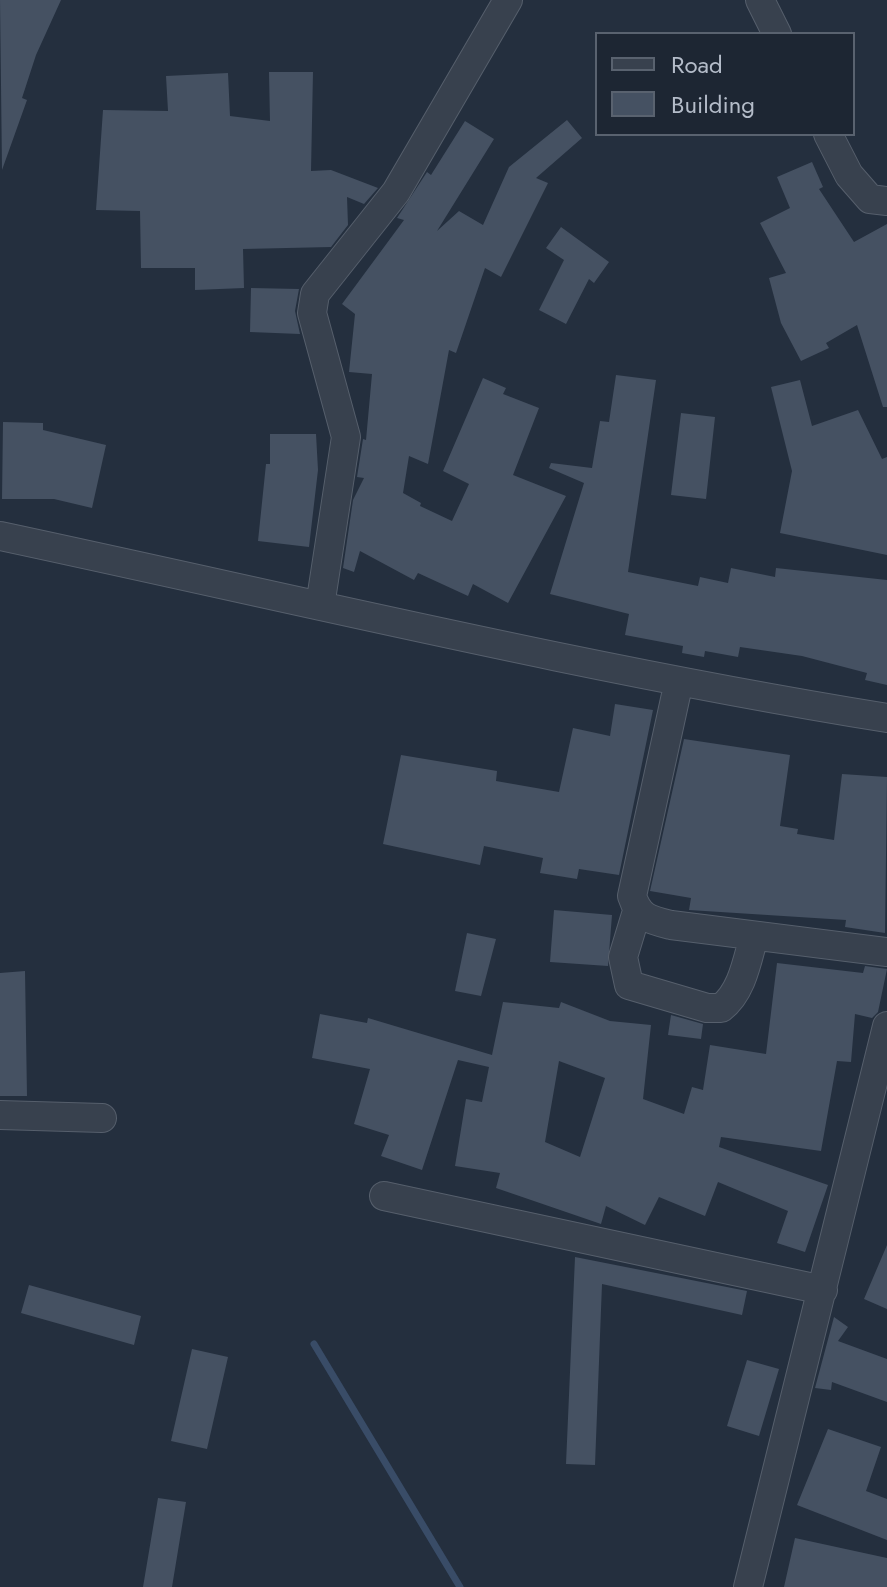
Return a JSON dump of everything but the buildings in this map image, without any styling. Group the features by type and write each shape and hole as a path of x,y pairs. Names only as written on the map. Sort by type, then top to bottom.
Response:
{"street":[{"path":"320,606 346,437 312,313 315,294 396,192 508,0"},
{"path":"760,0 776,32"},
{"path":"829,136 849,175 870,199 887,201"},
{"path":"0,536 679,681 887,718"},
{"path":"679,681 632,896 637,911 649,920 671,925 887,952"},
{"path":"637,911 623,957 629,985 707,1008 721,1008 730,1001 743,976 754,936"},
{"path":"748,1587 887,1026"},
{"path":"0,1115 102,1118"},
{"path":"384,1196 823,1290"}],"waterway":[{"path":"314,1344 460,1587"}]}
